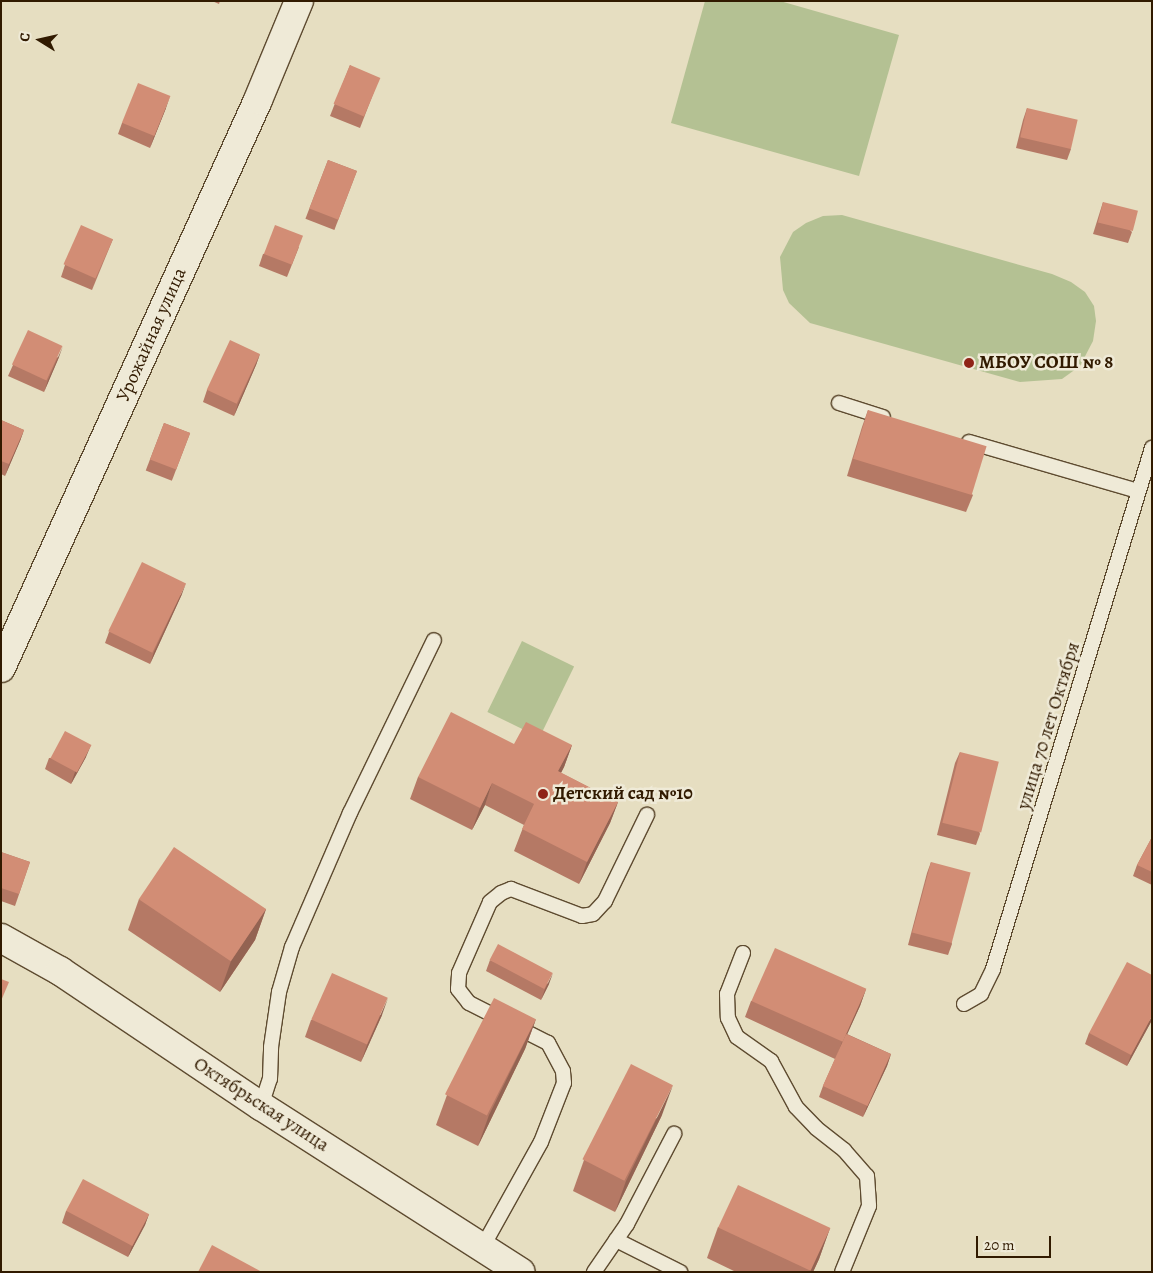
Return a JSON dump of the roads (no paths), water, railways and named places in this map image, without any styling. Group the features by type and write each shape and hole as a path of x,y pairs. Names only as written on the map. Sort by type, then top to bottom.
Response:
{"street":[{"name":"Урожайная улица","path":"1,668 254,109 299,1"},
{"name":"Октябрьская улица","path":"1,938 60,971 261,1106 521,1272"}],"lane":[{"path":"839,403 896,420"},
{"path":"954,438 1138,491"},
{"name":"улица 70 лет Октября","path":"964,1004 981,994 993,969 1069,727 1152,448"},
{"path":"261,1106 270,1079 271,1047 279,992 292,947 350,814 434,640"},
{"path":"482,1248 542,1142 564,1083 563,1071 548,1043 469,1003 458,989 459,973 490,902 501,893 511,889 582,916 593,914 605,901 647,815"},
{"path":"743,953 727,994 728,1018 737,1037 770,1061 796,1108 816,1128 844,1150 867,1176 869,1206 842,1272"},
{"path":"594,1272 616,1240 674,1134"},
{"path":"616,1240 680,1272"}],"place":[{"name":"МБОУ СОШ № 8","path":"969,363"},
{"name":"Детский сад №10","path":"543,794"}]}
